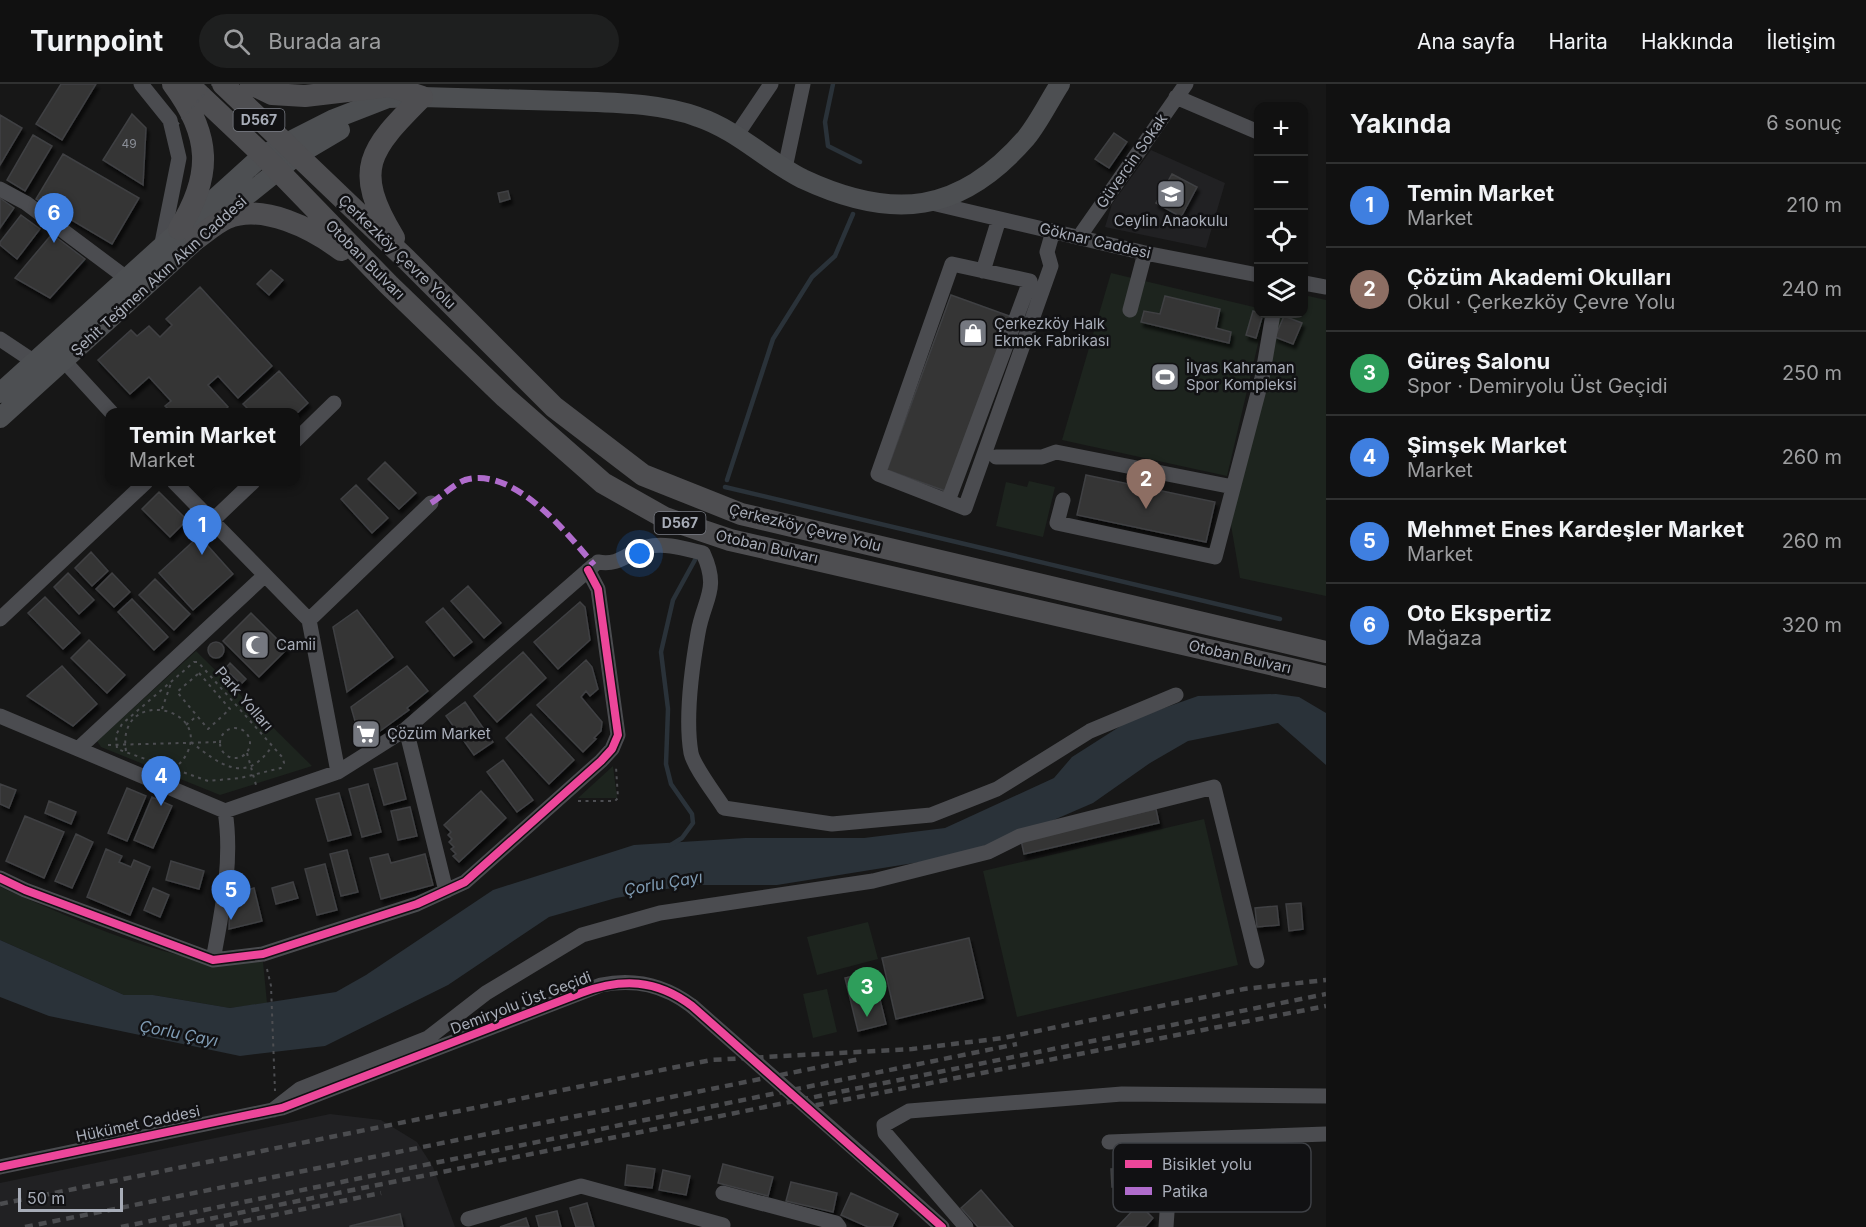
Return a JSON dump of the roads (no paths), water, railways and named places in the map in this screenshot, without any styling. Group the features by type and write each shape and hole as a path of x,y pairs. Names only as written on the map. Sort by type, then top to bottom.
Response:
{"highway":[{"path":"172,84 189,106 198,126 204,163 202,185 187,233"},
{"name":"Otoban Bulvarı","path":"188,84 270,163 389,285 505,397 603,483 665,518 730,540 1326,677"},
{"name":"D567","path":"223,84 290,150"},
{"path":"251,84 272,94 305,96 390,86 422,90"},
{"path":"407,260 377,210 370,182 373,152 422,90"},
{"name":"Çerkezköy Çevre Yolu","path":"290,150 407,260 554,407 643,475 741,514 1326,651"},
{"path":"187,233 229,217 260,214 298,223 327,240 389,285"}],"main road":[{"path":"422,90 630,104 698,117 736,136 802,178 866,200 892,205 932,203 979,183 1027,137 1060,84"},
{"name":"Şehit Teğmen Akın Akın Caddesi","path":"0,418 65,362 187,233 270,163 290,150 340,130 422,90"},
{"name":"Şehit Teğmen Akın Akın Caddesi","path":"0,393 162,243 187,233"}],"street":[{"path":"141,84 170,120 179,158 162,243"},
{"path":"736,136 771,84"},
{"path":"785,168 803,84"},
{"name":"Güvercin Sokak","path":"1079,237 1186,84"},
{"path":"1176,98 1254,130"},
{"path":"0,189 26,203 125,278"},
{"name":"Göknar Caddesi","path":"932,203 1145,253 1254,274"},
{"path":"983,271 999,219"},
{"path":"948,501 1030,281 952,264 878,474 948,501 965,507 1051,266 1047,252 1053,231"},
{"path":"1130,310 1145,253"},
{"path":"1308,285 1326,287"},
{"path":"1063,500 1057,523 1215,557 1262,378 1272,318"},
{"path":"0,339 33,361"},
{"path":"65,362 107,408"},
{"path":"300,436 334,403"},
{"path":"996,457 1042,457 1056,452 1233,487"},
{"path":"0,619 143,486"},
{"path":"178,486 309,620 338,772"},
{"path":"212,521 249,486"},
{"path":"309,620 431,504"},
{"path":"1,718 225,811 338,772 383,741 406,729 596,564 611,565 647,547 676,546 704,553 712,573 710,596 699,630 690,686 691,754 724,808 832,824 931,814 998,789 1090,731 1176,696"},
{"path":"0,878 25,890 213,960 263,954 396,911 465,882 546,812 612,749 618,735 596,564"},
{"path":"78,749 264,576"},
{"path":"406,729 446,891"},
{"path":"277,1104 300,1089 429,1038 486,993 582,935 660,913 873,881 988,852 1020,836 1214,787 1257,961"},
{"path":"213,960 223,905 229,834 225,811"},
{"name":"Demiryolu Üst Geçidi","path":"277,1104 601,986 623,982 645,983 677,994 692,1006 942,1227"},
{"path":"966,1227 885,1133 884,1125 909,1111 1122,1094 1326,1096"},
{"name":"Hükümet Caddesi","path":"0,1167 277,1104"},
{"path":"1109,1142 1326,1134"},
{"path":"468,1217 581,1186 723,1225"},
{"path":"723,1193 836,1223 839,1227"},
{"path":"1166,1227 1167,1212"}],"water":[{"name":"Çorlu Çayı","path":"1276,694 1299,697 1326,713 1326,765 1278,723 1188,741 1150,763 1093,803 1019,835 945,858 777,885 689,885 616,898 549,917 448,985 325,1046 240,1056 49,1016 0,997 0,940 124,995 153,995 230,1008 336,992 366,975 493,890 634,845 745,838 864,838 945,828 1054,778 1072,757 1130,720 1198,696"}],"waterway":[{"path":"833,84 825,122 828,146 860,162"},
{"path":"727,480 773,339 812,277 835,256 853,214"},
{"path":"725,487 1280,619"},
{"path":"671,845 682,838 693,823 692,814 671,784 666,764 668,709 661,652 673,600 696,558"}],"railway":[{"path":"0,1204 711,1060 912,1049 1003,1038 1244,989 1326,980"},
{"path":"169,1227 1326,994"},
{"path":"802,1108 1326,1006"},
{"path":"121,1227 1017,1044"},
{"path":"25,1227 860,1059"},
{"path":"216,1227 381,1193"}],"place":[{"name":"Ceylin Anaokulu","path":"1171,194"},
{"name":"Oto Ekspertiz","path":"54,243"},
{"name":"Çerkezköy Halk Ekmek Fabrikası","path":"973,333"},
{"name":"İlyas Kahraman Spor Kompleksi","path":"1165,377"},
{"name":"Çözüm Akademi Okulları","path":"1146,509"},
{"name":"Temin Market","path":"202,555"},
{"name":"Camii","path":"255,645"},
{"name":"Çözüm Market","path":"366,734"},
{"name":"Şimşek Market","path":"161,806"},
{"name":"Mehmet Enes Kardeşler Market","path":"231,920"},
{"name":"Güreş Salonu","path":"867,1017"}]}
